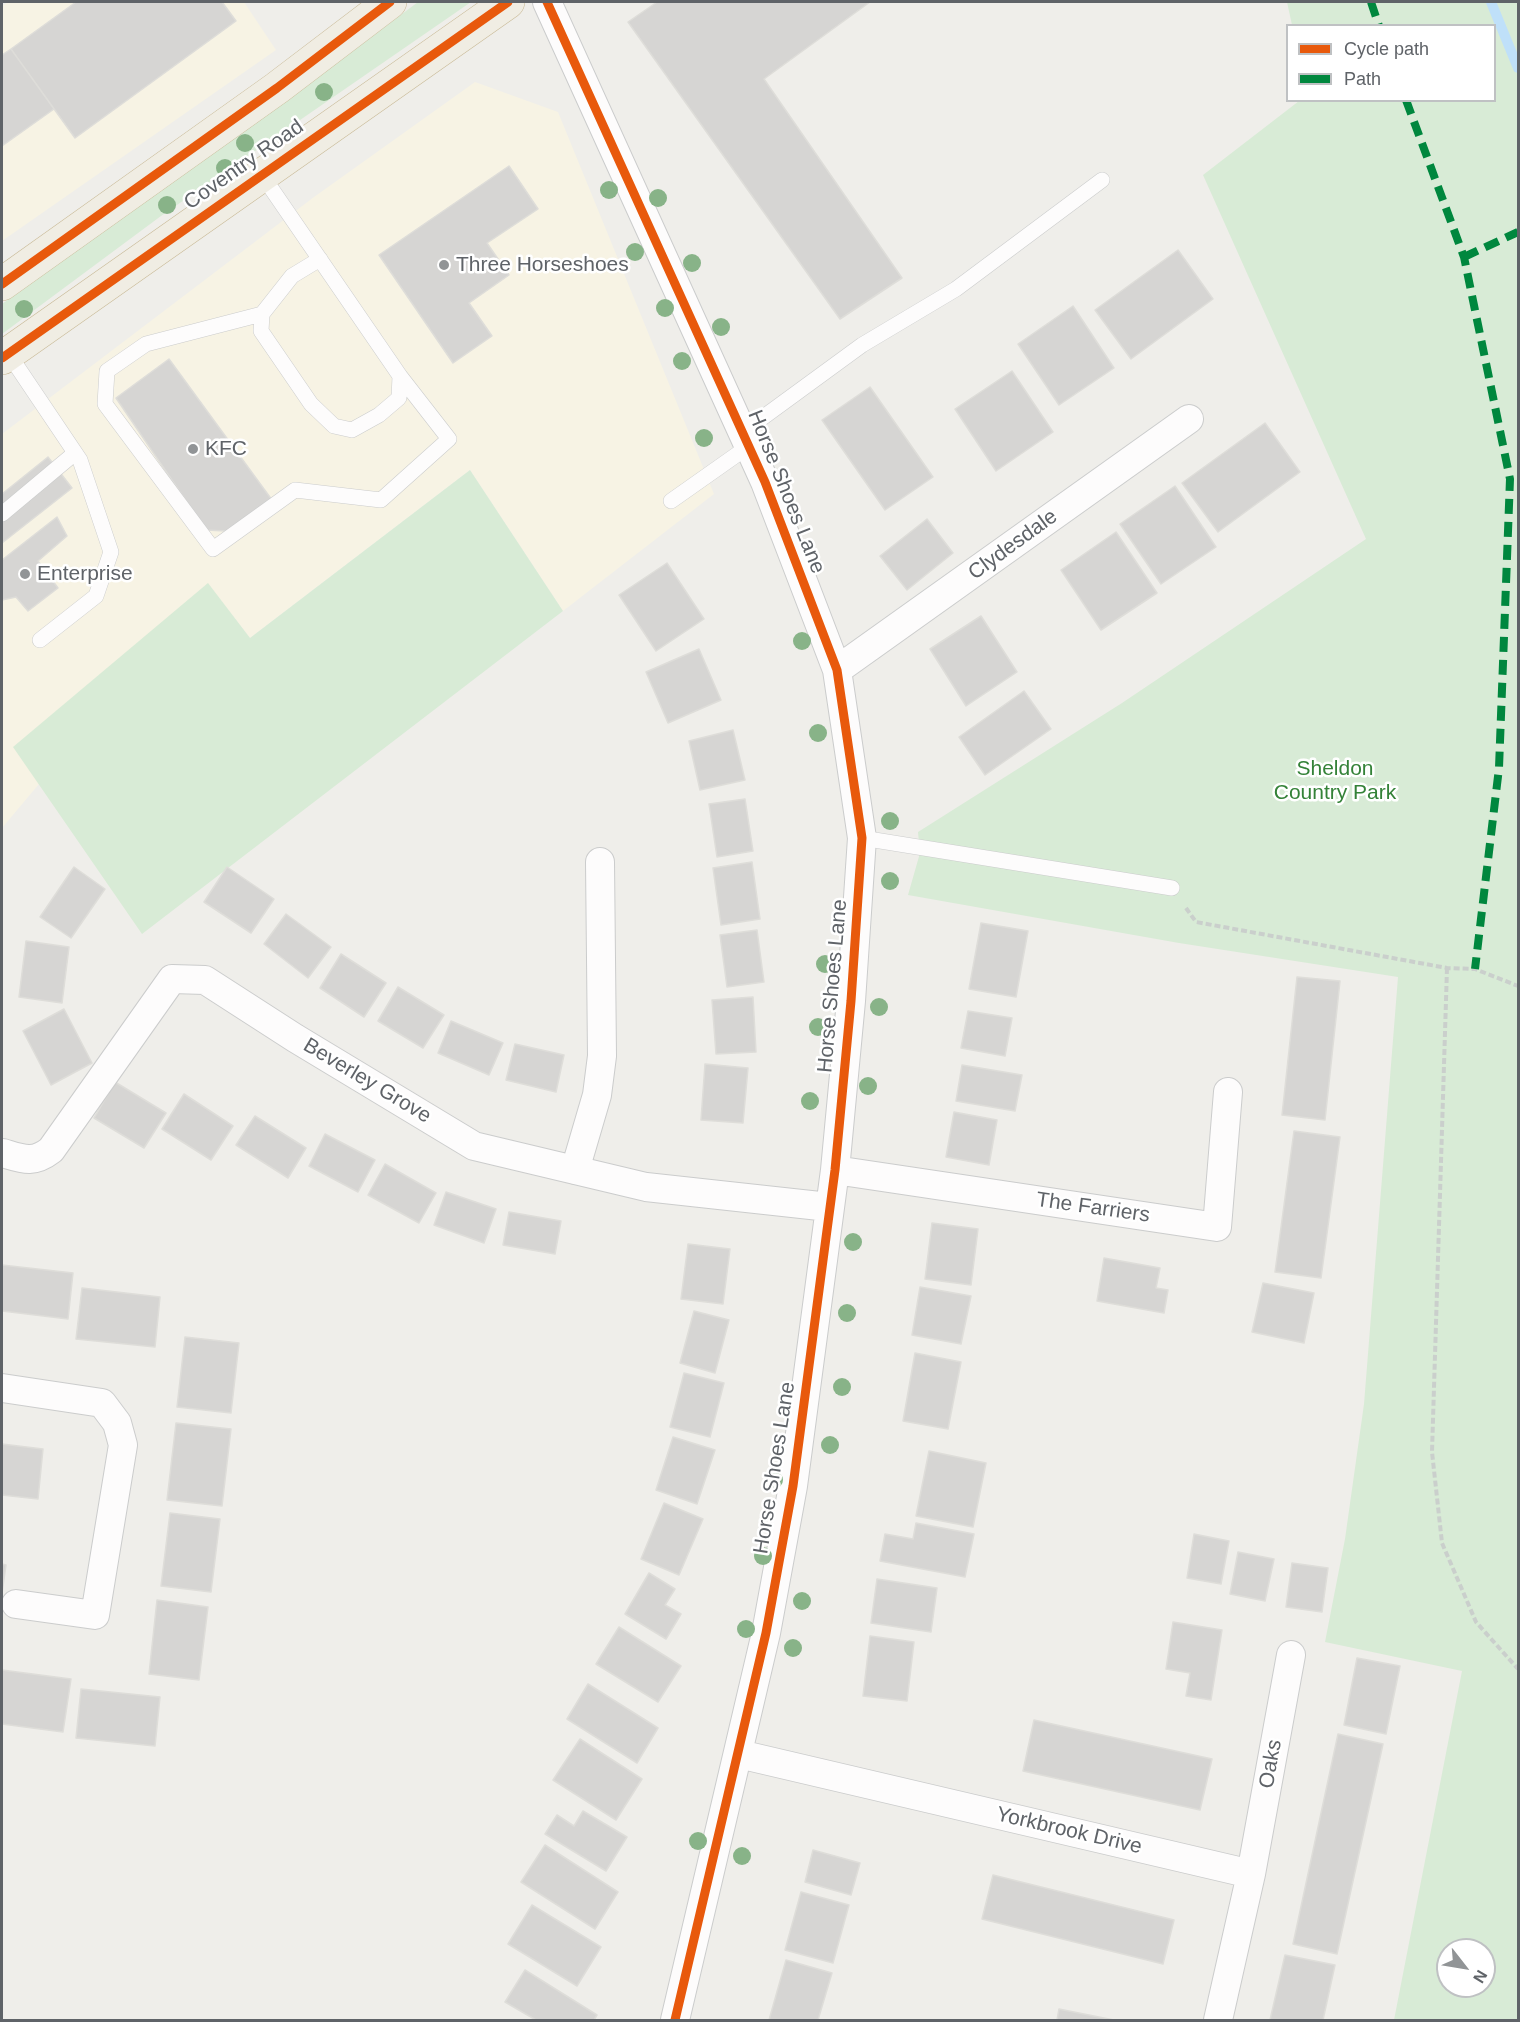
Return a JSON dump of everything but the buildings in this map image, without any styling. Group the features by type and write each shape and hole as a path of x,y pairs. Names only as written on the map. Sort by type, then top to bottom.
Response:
{"highway":[{"name":"Coventry Road","path":"2,284 277,88 390,2"},
{"name":"Coventry Road","path":"5,356 508,2"}],"street":[{"name":"Horse Shoes Lane","path":"547,2 746,439 837,670 862,838 851,1001 835,1170 793,1486 766,1633 675,2020"},
{"name":"Clydesdale","path":"837,670 1189,419"},
{"path":"575,1170 597,1095 602,1056 600,862"},
{"name":"Beverley Grove","path":"3,1153 30,1161 40,1159 51,1150 172,979 205,980 294,1038 474,1146 646,1187 829,1208"},
{"name":"The Farriers","path":"835,1170 1217,1227 1228,1092"},
{"path":"2,1388 102,1403 117,1423 123,1445 95,1615 15,1604"},
{"name":"Oaks","path":"1251,1874 1291,1655"},
{"name":"Yorkbrook Drive","path":"739,1754 1251,1874"},
{"path":"1218,2020 1251,1874"}],"lane":[{"path":"262,175 400,376 449,439 381,500 295,490 213,549 105,404 106,371 146,344 262,314"},
{"path":"671,501 862,345 956,289 1102,180"},
{"path":"320,259 292,276 262,314 261,332 311,404 334,426 352,430 379,415 399,398 400,376"},
{"path":"5,356 80,460 111,552 96,596 40,640"},
{"path":"2,514 75,453"},
{"path":"862,838 1172,888"}],"path":[{"path":"1172,888 1196,922 1447,968 1475,969 1518,986"},
{"path":"1447,968 1432,1452 1442,1543 1476,1622 1518,1669"}],"shaded area":[{"path":"8,2 244,2 276,50 2,241 2,6"},
{"path":"475,82 558,112 714,494 563,611 470,470 250,638 208,584 14,747 39,784 2,828 2,434 314,197"}],"green space":[{"path":"418,2 471,2 161,216 2,334 2,304"},
{"name":"Sheldon Country Park","path":"1287,2 1518,2 1518,2020 1394,2020 1462,1671 1325,1642 1345,1539 1364,1404 1398,977 1179,943 908,895 920,853 918,832 1122,703 1366,539 1203,175 1298,102 1496,102 1496,24 1292,24"},
{"path":"470,470 563,611 142,934 13,747 208,583 250,638"}],"waterway":[{"path":"1491,2 1518,68"}],"marked path":[{"path":"1371,2 1378,24"},
{"path":"1407,102 1464,257 1510,479 1499,768 1475,969"},
{"path":"1464,257 1518,232"}],"cycle path":[{"path":"2,284 277,88 390,2"},
{"path":"2,358 508,2"},
{"path":"547,2 765,482 837,670 862,838 851,1001 835,1170 793,1486 766,1633 675,2020"}],"place":[{"name":"Three Horseshoes","path":"444,265"},
{"name":"KFC","path":"193,449"},
{"name":"Enterprise","path":"25,574"}]}
